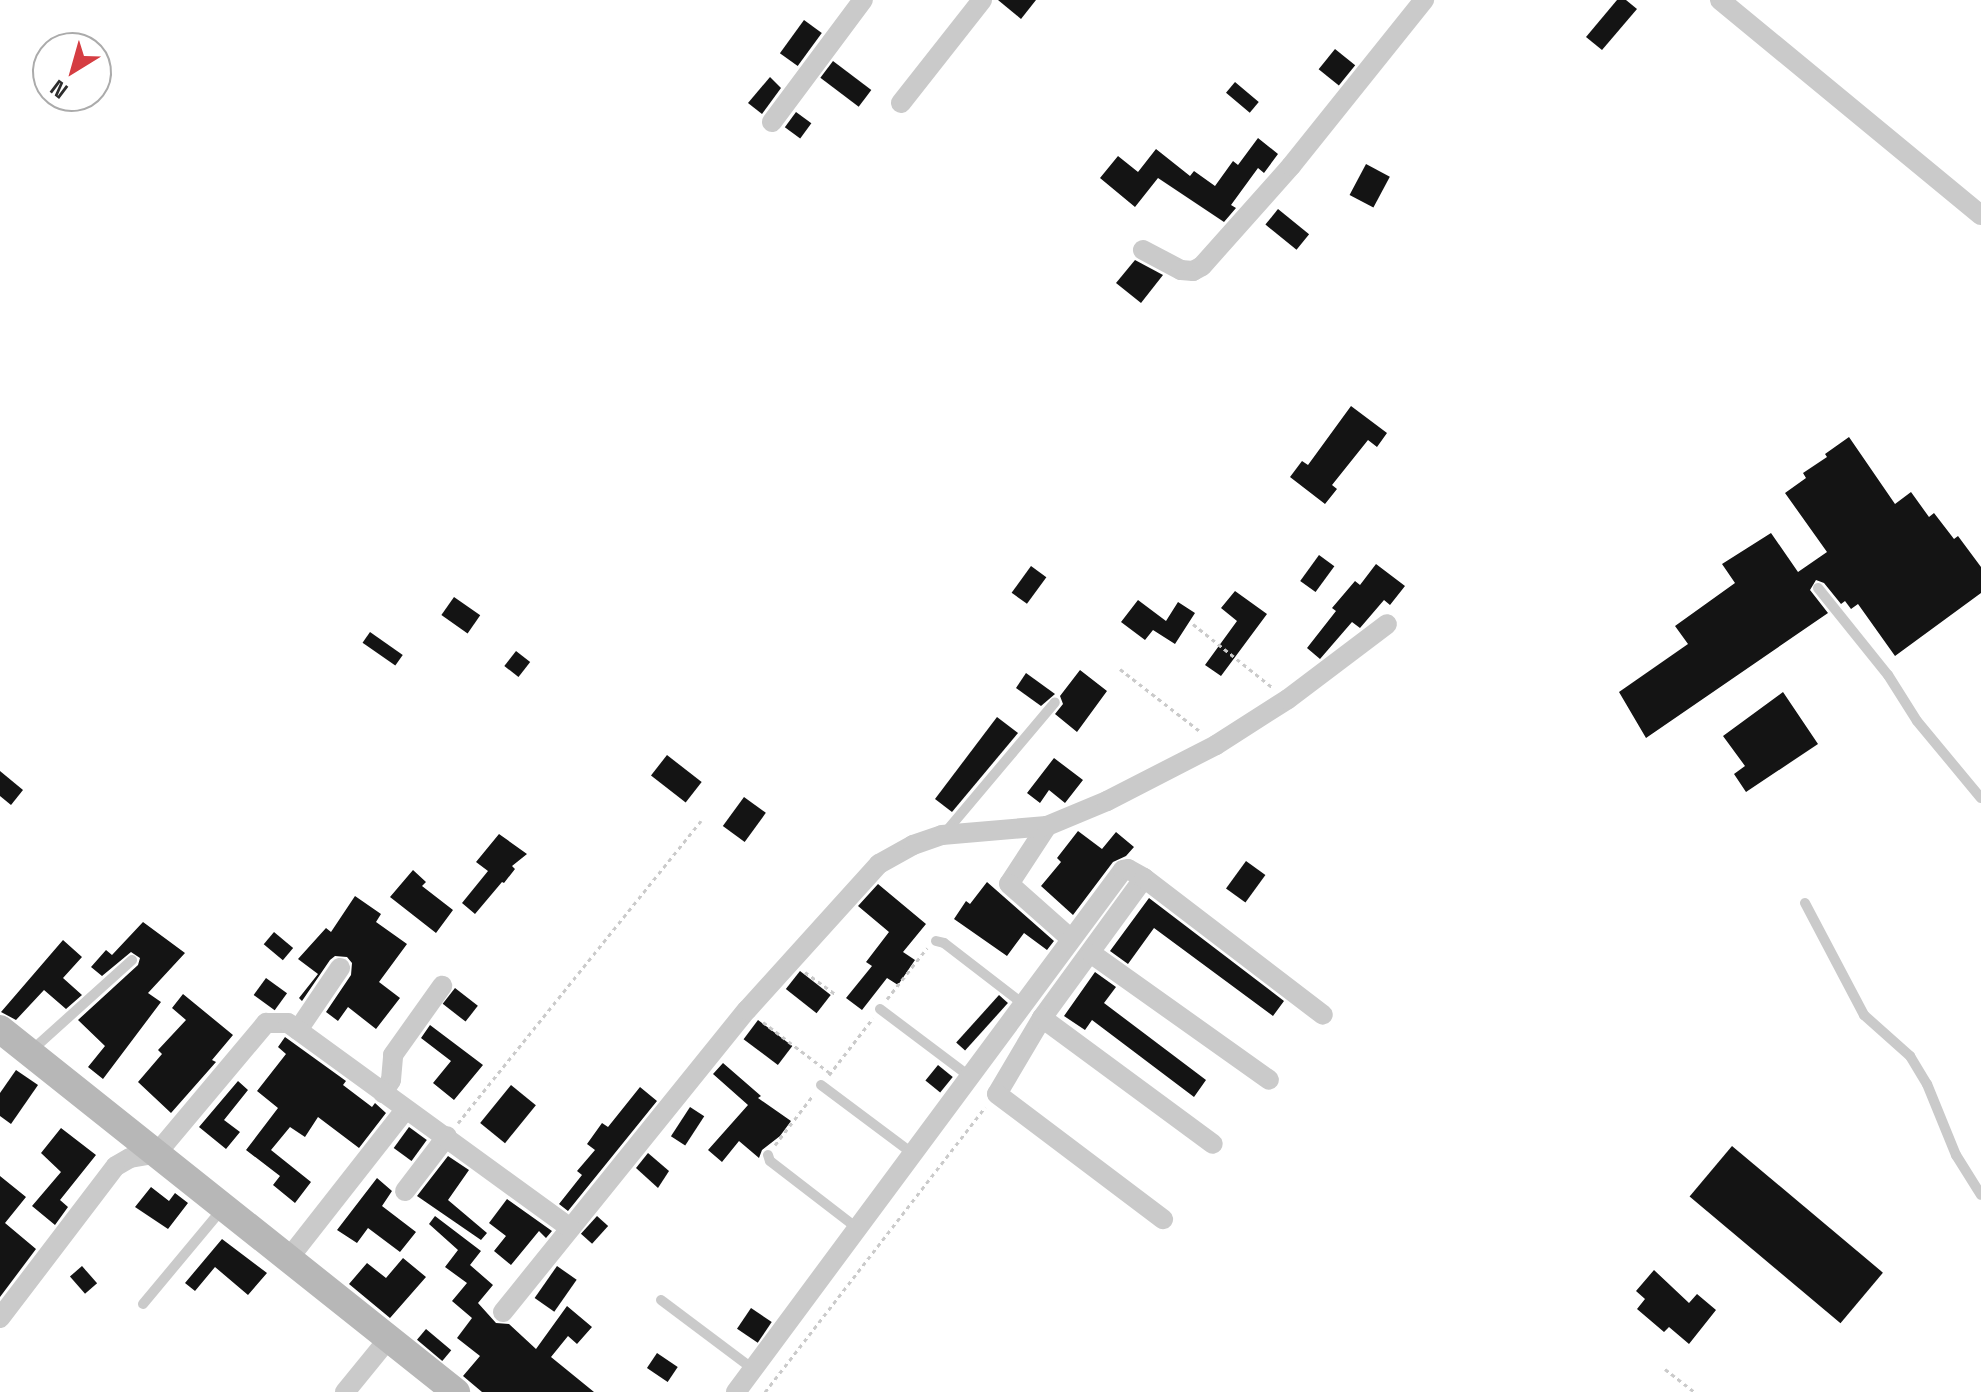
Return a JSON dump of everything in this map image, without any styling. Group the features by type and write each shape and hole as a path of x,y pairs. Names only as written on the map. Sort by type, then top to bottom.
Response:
{"main road":[{"path":"0,1029 456,1392"}],"street":[{"path":"772,122 863,0"},
{"path":"901,103 982,0"},
{"path":"1143,250 1181,270 1193,271 1202,266 1291,166 1424,0"},
{"path":"1720,0 1981,215"},
{"path":"503,1312 747,1010 879,864 913,845 942,835 1047,826 1107,801 1216,745 1288,699 1387,624"},
{"path":"1047,826 1009,884 1070,938"},
{"path":"736,1392 1118,873 1128,869 1144,878 1323,1015"},
{"path":"1144,878 1092,954 1042,1018 998,1090 1000,1096 1163,1219"},
{"path":"1092,954 1269,1080"},
{"path":"298,1030 340,968"},
{"path":"383,1093 391,1080 393,1055 442,986"},
{"path":"1042,1018 1213,1144"},
{"path":"0,1318 116,1166 130,1158 157,1153 259,1028 275,1022 288,1023 570,1228"},
{"path":"289,1258 406,1109"},
{"path":"405,1191 447,1136"},
{"path":"345,1392 389,1338"}],"lane":[{"path":"1818,588 1888,675 1917,721 1981,798"},
{"path":"942,835 1055,702"},
{"path":"1805,903 1864,1015 1910,1056 1927,1084 1956,1155 1981,1195"},
{"path":"936,941 944,943 1022,1003"},
{"path":"30,1052 132,960"},
{"path":"880,1009 969,1076"},
{"path":"821,1085 912,1153"},
{"path":"768,1155 770,1161 857,1228"},
{"path":"143,1304 225,1207"},
{"path":"661,1300 753,1369"}],"path":[{"path":"1193,624 1288,699"},
{"path":"1120,669 1216,745"},
{"path":"447,1136 701,821"},
{"path":"768,1155 936,941"},
{"path":"789,960 837,995"},
{"path":"747,1010 831,1073"},
{"path":"765,1392 998,1090"},
{"path":"1665,1369 1694,1392"}],"building":[{"path":"998,0 1036,0 1021,19"},
{"path":"1617,0 1626,0 1637,9 1602,50 1586,37"},
{"path":"804,20 822,33 798,66 780,53"},
{"path":"1335,49 1355,65 1339,86 1319,69"},
{"path":"833,61 871,90 859,107 820,78"},
{"path":"770,77 781,88 762,114 748,103"},
{"path":"1235,82 1259,102 1250,113 1226,93"},
{"path":"796,112 811,123 800,139 785,127"},
{"path":"1258,138 1278,154 1264,173 1258,168 1231,205 1236,208 1224,222 1158,178 1135,207 1100,178 1118,156 1138,172 1156,149 1190,176 1194,171 1215,186 1233,161 1238,165"},
{"path":"1366,164 1390,177 1373,208 1350,195"},
{"path":"1278,209 1309,234 1296,250 1265,225"},
{"path":"1135,260 1163,275 1141,303 1116,283"},
{"path":"1351,406 1387,433 1377,447 1368,440 1332,485 1337,489 1325,504 1290,477 1302,461 1308,465"},
{"path":"1849,437 1895,504 1911,492 1929,517 1934,513 1954,539 1958,536 1981,567 1981,593 1895,656 1858,604 1851,609 1845,601 1841,604 1824,583 1816,580 1810,590 1828,613 1646,738 1619,692 1688,644 1675,626 1735,583 1722,564 1771,533 1798,572 1827,552 1785,493 1806,478 1803,473"},
{"path":"1319,555 1334,566 1316,592 1300,581"},
{"path":"1376,564 1405,586 1390,605 1384,600 1360,628 1352,622 1320,659 1307,648 1336,611 1332,608 1355,581 1360,585"},
{"path":"1031,566 1046,577 1027,604 1012,593"},
{"path":"1235,591 1267,614 1221,676 1205,665 1237,621 1221,608"},
{"path":"454,597 480,615 468,633 441,615"},
{"path":"1138,600 1166,621 1178,602 1195,613 1175,644 1153,630 1145,640 1121,622"},
{"path":"370,632 403,655 395,666 363,643"},
{"path":"516,651 530,662 518,677 504,666"},
{"path":"1080,670 1107,691 1077,732 1055,714 1063,704 1060,696"},
{"path":"1026,673 1055,694 1041,706 1016,688"},
{"path":"1783,692 1818,744 1746,792 1734,774 1745,766 1723,736"},
{"path":"997,717 1018,733 952,812 935,799"},
{"path":"667,755 702,782 686,803 651,775"},
{"path":"1054,758 1083,780 1065,803 1049,790 1040,803 1027,793"},
{"path":"0,771 23,790 11,805 0,796"},
{"path":"744,797 766,813 745,842 723,826"},
{"path":"1078,831 1102,849 1116,832 1134,847 1126,856 1113,862 1073,915 1041,886 1061,862 1057,858"},
{"path":"499,834 527,854 512,866 515,869 475,914 462,903 488,871 476,862"},
{"path":"1246,861 1265,875 1245,903 1226,889"},
{"path":"413,870 426,882 422,886 453,910 436,933 390,897"},
{"path":"987,882 1054,941 1047,950 1024,933 1007,956 954,919 966,901 970,904"},
{"path":"878,884 926,924 903,952 915,960 898,985 887,978 862,1010 846,998 872,966 866,962 889,932 858,906"},
{"path":"355,896 381,914 376,922 407,944 379,982 400,998 376,1029 348,1007 338,1021 326,1012 351,975 352,963 347,957 335,956 330,960 302,1001 299,998 318,974 298,959 326,928 331,932"},
{"path":"1149,898 1284,1001 1273,1016 1154,928 1128,964 1110,951"},
{"path":"143,922 185,953 148,993 161,1002 103,1079 88,1067 105,1046 78,1020 138,965 140,958 131,952 102,976 91,967 106,950 112,955"},
{"path":"274,932 293,948 283,960 264,944"},
{"path":"63,940 82,957 63,978 82,995 66,1009 44,990 16,1020 1,1012"},
{"path":"800,971 831,995 817,1013 786,989"},
{"path":"1095,972 1116,987 1104,1003 1206,1080 1194,1097 1092,1020 1085,1030 1064,1016"},
{"path":"266,978 287,993 275,1010 254,995"},
{"path":"455,988 478,1006 466,1022 443,1004"},
{"path":"183,994 233,1035 212,1060 216,1062 171,1113 138,1082 162,1054 158,1050 186,1020 172,1008"},
{"path":"999,995 1008,1003 965,1051 956,1043"},
{"path":"758,1020 792,1046 778,1065 744,1039"},
{"path":"430,1025 483,1065 454,1100 433,1083 451,1061 421,1038"},
{"path":"285,1037 346,1081 343,1085 372,1107 375,1103 386,1113 359,1148 318,1117 305,1137 290,1127 271,1150 311,1182 295,1203 273,1185 280,1176 246,1150 278,1108 257,1091 286,1054 278,1047"},
{"path":"723,1063 761,1096 758,1098 791,1121 780,1136 762,1150 759,1158 739,1141 722,1162 708,1150 748,1105 713,1074"},
{"path":"938,1065 953,1077 940,1093 925,1081"},
{"path":"16,1070 38,1085 11,1124 0,1116 0,1093"},
{"path":"238,1081 248,1090 224,1120 240,1132 226,1149 199,1127"},
{"path":"511,1085 536,1105 505,1143 480,1123"},
{"path":"640,1087 657,1101 568,1211 559,1204 582,1175 577,1171 595,1150 587,1144 602,1123 608,1127"},
{"path":"690,1107 704,1116 685,1146 671,1136"},
{"path":"409,1127 427,1140 412,1161 394,1148"},
{"path":"61,1128 96,1155 60,1200 68,1207 55,1225 32,1206 61,1172 41,1153"},
{"path":"1732,1146 1883,1273 1840,1323 1690,1197"},
{"path":"648,1153 669,1171 658,1188 636,1168"},
{"path":"448,1156 469,1170 448,1200 487,1233 481,1240 417,1196"},
{"path":"0,1176 26,1197 5,1223 36,1249 0,1297"},
{"path":"377,1178 392,1191 382,1206 416,1232 400,1252 368,1228 357,1243 337,1230"},
{"path":"151,1187 169,1201 175,1193 188,1203 168,1229 135,1207"},
{"path":"507,1199 552,1231 546,1238 539,1231 511,1265 494,1251 506,1236 489,1223"},
{"path":"435,1216 481,1251 470,1265 493,1285 478,1303 496,1323 509,1324 536,1349 567,1306 592,1327 577,1344 568,1336 551,1357 594,1392 482,1392 463,1376 480,1356 457,1338 472,1318 452,1301 467,1283 445,1267 458,1250 429,1224"},
{"path":"597,1216 608,1226 592,1244 581,1234"},
{"path":"222,1239 267,1273 248,1295 215,1267 195,1291 185,1283"},
{"path":"403,1258 426,1277 390,1318 349,1284 367,1263 386,1278"},
{"path":"82,1266 97,1283 85,1294 70,1276"},
{"path":"557,1266 577,1280 554,1312 535,1298"},
{"path":"1654,1270 1689,1303 1697,1294 1716,1310 1689,1344 1669,1327 1664,1332 1637,1309 1645,1299 1636,1291"},
{"path":"751,1308 772,1322 758,1343 737,1329"},
{"path":"426,1329 451,1350 442,1361 417,1340"},
{"path":"657,1353 678,1367 668,1382 647,1368"}]}
